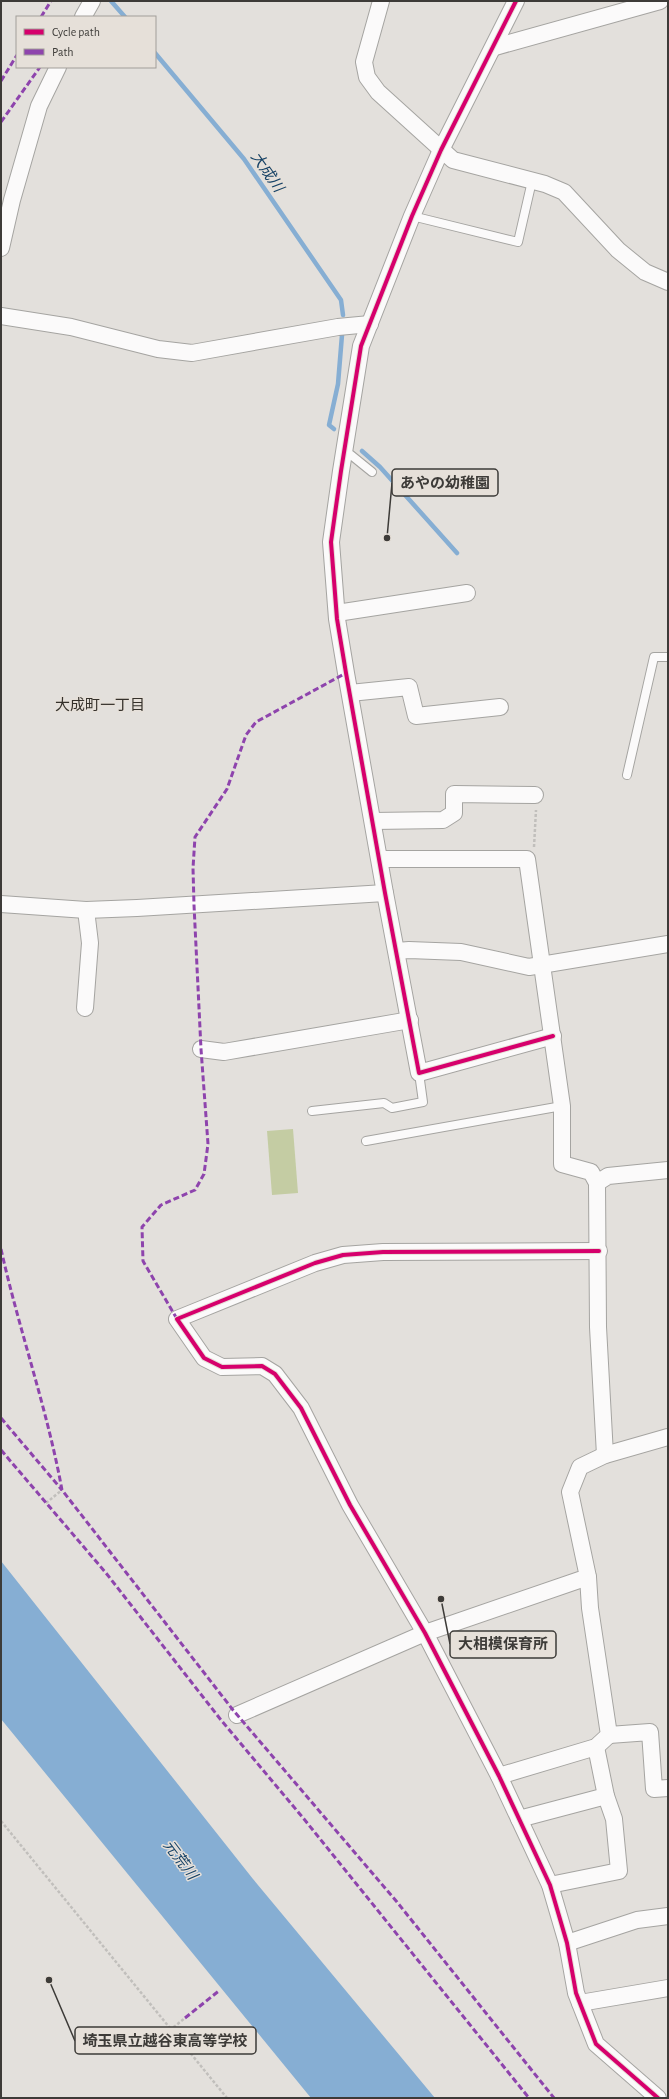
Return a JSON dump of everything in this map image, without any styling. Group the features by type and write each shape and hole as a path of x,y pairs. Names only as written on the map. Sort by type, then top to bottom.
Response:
{"street":[{"path":"84,16 92,1"},
{"path":"381,1 364,62 367,77 378,92 402,112 453,160 532,181 564,192 618,250 645,272 668,282"},
{"path":"516,1 495,47 441,150 412,216 361,346 343,454 331,542 337,613 350,693 385,893 419,1073 553,1036"},
{"path":"495,47 660,1"},
{"path":"1,248 12,200 40,106 58,68"},
{"path":"1,316 71,327 158,349 192,353 338,327 370,324"},
{"path":"337,613 467,593"},
{"path":"350,693 409,687 416,716 500,707"},
{"path":"373,821 442,820 454,813 454,794 535,795"},
{"path":"380,859 527,859 562,1106 562,1164 591,1172 597,1183 598,1327 604,1455"},
{"path":"1,904 86,910 187,906 385,893"},
{"path":"85,1008 90,943 86,910"},
{"path":"397,951 461,952 529,967 668,944"},
{"path":"201,1049 224,1052 410,1020"},
{"path":"597,1183 608,1176 668,1170"},
{"path":"598,1251 383,1252 343,1255 315,1263 177,1319 204,1358 222,1367 262,1366 275,1374 301,1408 350,1505 425,1633 519,1818 550,1885 567,1943 576,1993 596,2044 658,2098"},
{"path":"609,1735 590,1608 588,1577 570,1492 580,1467 604,1455 668,1437"},
{"path":"237,1715 425,1633 588,1577"},
{"path":"499,1776 596,1747 609,1735 650,1732 654,1789 668,1788"},
{"path":"550,1885 619,1871 614,1819 606,1796 596,1747"},
{"path":"519,1818 606,1796"},
{"path":"567,1943 637,1920 668,1916"},
{"path":"580,2003 668,1988"}],"lane":[{"path":"412,216 518,242 532,181"},
{"path":"343,454 351,455 372,472"},
{"path":"627,775 654,657 668,657"},
{"path":"312,1111 384,1103 392,1108 423,1102 419,1073"},
{"path":"366,1141 562,1106"}],"path":[{"path":"527,859 534,851 537,801 535,795"},
{"path":"46,1503 62,1490"},
{"path":"1,1821 227,2098"},
{"path":"154,2043 185,2018"}],"green space":[{"path":"293,1129 298,1193 272,1195 267,1131"}],"water":[{"name":"元荒川","path":"1,1561 253,1879 435,2098 311,2098 1,1719"}],"waterway":[{"name":"大成川","path":"111,1 124,16"},
{"name":"大成川","path":"156,54 244,159 341,300 343,315"},
{"name":"大成川","path":"334,429 329,425 338,384 342,335"},
{"name":"大成川","path":"362,451 380,467 457,553"}],"marked path":[{"path":"42,16 51,1"},
{"path":"1,81 16,57"},
{"path":"1,122 39,68"},
{"path":"177,1319 143,1261 142,1227 161,1205 195,1190 204,1174 208,1144 201,1049 194,905 193,868 195,837 227,789 246,735 256,722 346,673"},
{"path":"1,1249 49,1429 62,1490 233,1710 397,1902 554,2098"},
{"path":"1,1418 62,1490"},
{"path":"1,1450 106,1573 221,1720 304,1819 529,2098"},
{"path":"185,2018 220,1990"}],"cycle path":[{"path":"516,1 441,150 412,216 361,346 331,542 337,619 385,893 419,1073 553,1036"},
{"path":"599,1251 383,1252 343,1255 315,1263 177,1319 204,1358 222,1367 262,1366 275,1374 301,1408 350,1505 425,1633 499,1776 550,1885 567,1943 576,1993 596,2044 658,2098"}],"place":[{"name":"あやの幼稚園","path":"387,538"},
{"name":"大相模保育所","path":"441,1599"},
{"name":"埼玉県立越谷東高等学校","path":"49,1980"}],"district":[{"name":"大成町一丁目","path":"100,705"}]}
